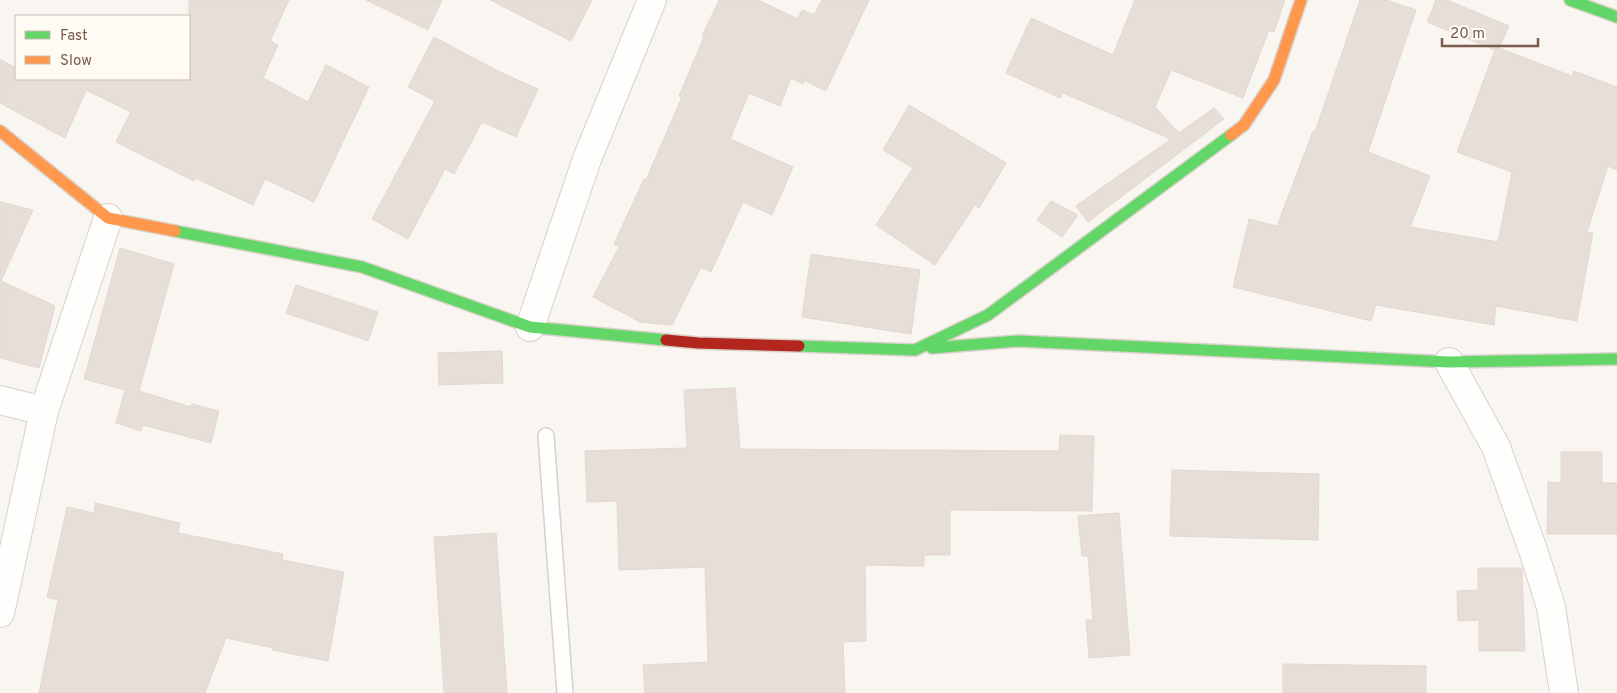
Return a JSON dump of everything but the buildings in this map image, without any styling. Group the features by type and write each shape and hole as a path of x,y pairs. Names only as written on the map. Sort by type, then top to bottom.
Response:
{"street":[{"path":"530,327 588,159 652,0"},
{"path":"915,350 988,315 1244,124 1274,80 1301,0"},
{"path":"1570,0 1617,17"},
{"path":"0,131 108,218 362,267 530,327 698,343 915,350 1019,341 1449,362 1617,359"},
{"path":"0,614 44,410 108,218"},
{"path":"1449,362 1496,447 1531,544 1551,607 1564,693"},
{"path":"0,400 44,410"}],"lane":[{"path":"546,436 565,693"}],"traffic: fast":[{"path":"1570,0 1617,17"},
{"path":"799,346 915,350 988,315 1231,135"},
{"path":"175,231 362,267 530,327 666,340"},
{"path":"932,348 1019,341 1449,362 1617,359"}],"traffic: slow":[{"path":"1231,135 1244,125 1274,80 1301,0"},
{"path":"0,131 108,218 175,231"}],"traffic: jam":[{"path":"666,340 698,343 799,346"}]}
